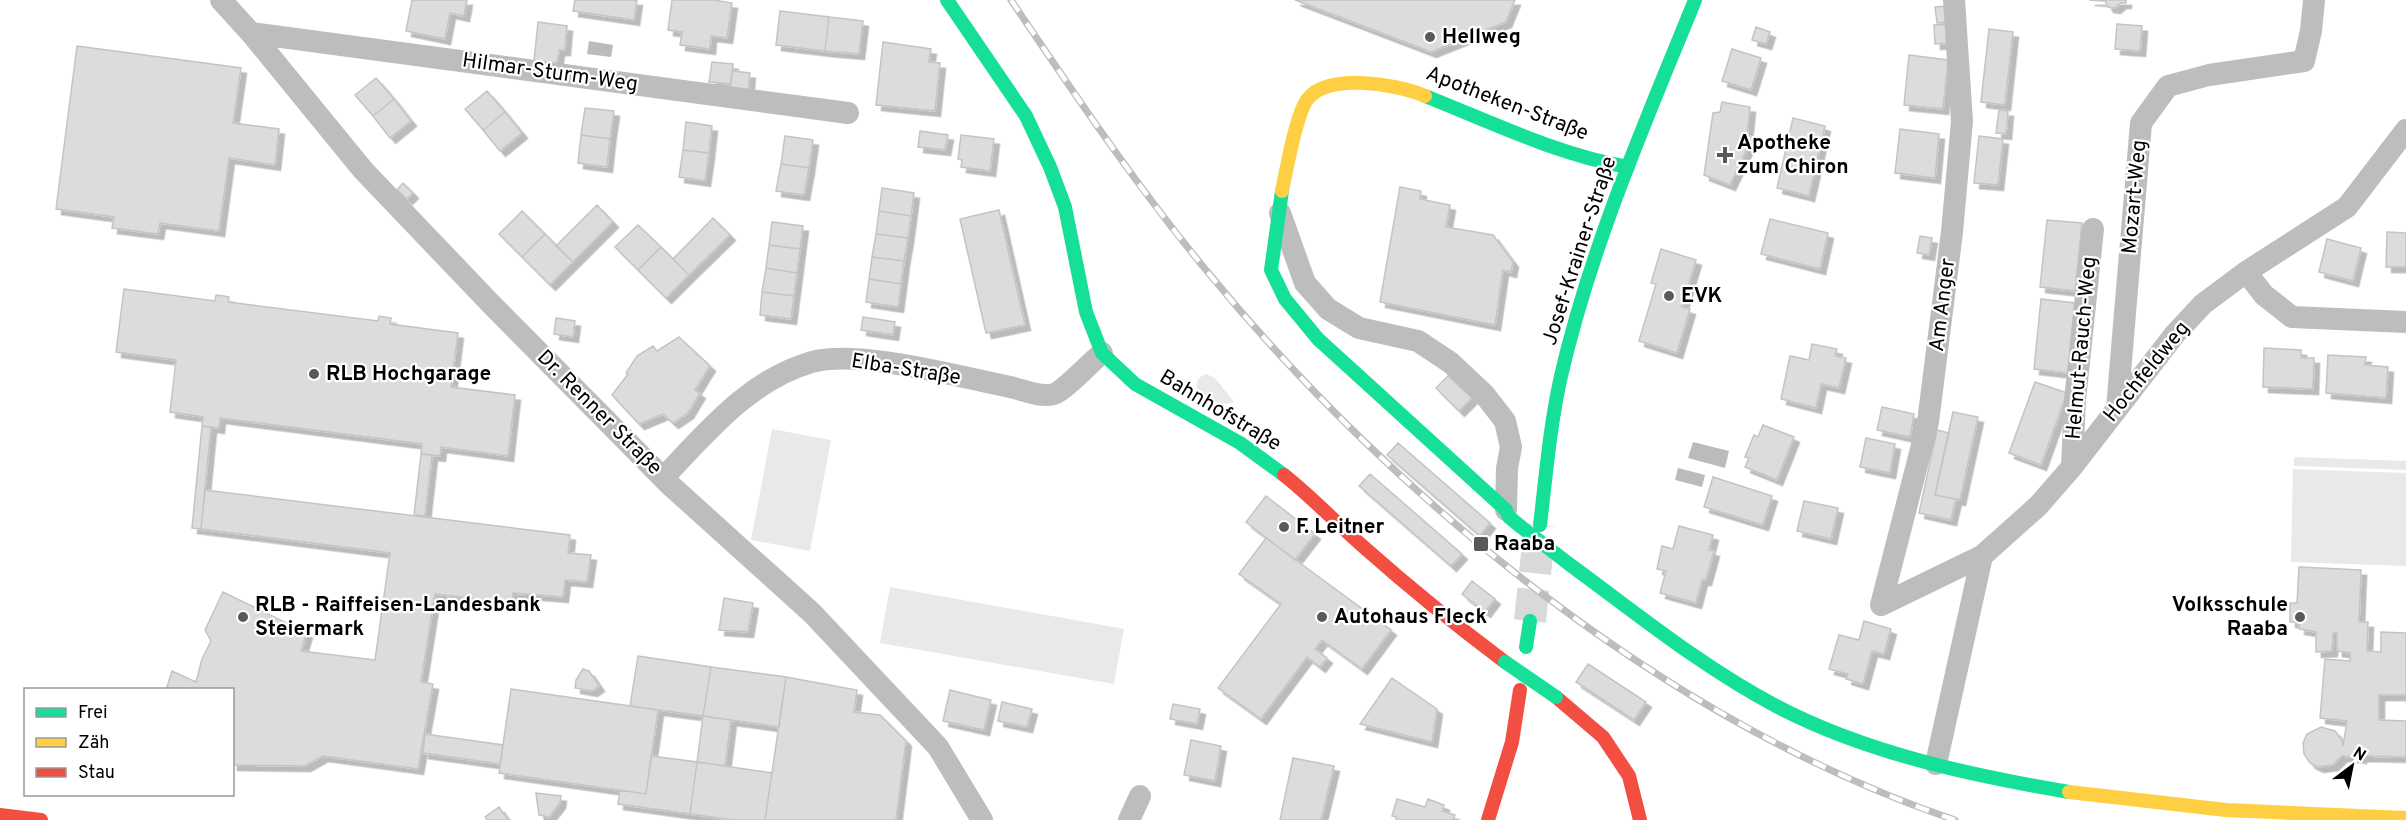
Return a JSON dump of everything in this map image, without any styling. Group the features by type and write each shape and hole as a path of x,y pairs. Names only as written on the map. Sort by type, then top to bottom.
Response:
{"street":[{"name":"Dr. Renner Straße","path":"221,0 251,33 363,170 610,426 663,478 812,614 938,747 982,820"},
{"name":"Bahnhofstraße","path":"947,0 1026,116 1050,167 1065,207 1086,312 1102,353 1135,384 1240,443 1270,464 1310,496 1363,547 1430,604 1505,662 1556,697 1603,737 1629,776 1640,820"},
{"name":"Josef-Krainer-Straße","path":"1540,525 1548,452 1561,376 1588,281 1628,166 1695,0"},
{"name":"Am Anger","path":"1881,605 1928,422 1953,232 1962,121 1954,0"},
{"name":"Mozart-Weg","path":"2117,408 2141,123 2168,86 2209,75 2304,61 2311,31 2314,0"},
{"name":"Hilmar-Sturm-Weg","path":"251,33 848,113"},
{"name":"Apotheken-Straße","path":"1628,166 1604,163 1559,149 1406,88 1353,81 1314,92 1304,104 1287,165 1278,209 1271,270 1285,299 1318,339 1513,518 1569,564 1677,644 1744,688 1780,707 1864,745 2028,786 2167,806 2406,818"},
{"name":"Hochfeldweg","path":"1881,605 1982,556 2038,506 2072,467 2175,334 2203,304 2246,272 2347,207 2406,129"},
{"path":"1278,209 1305,283 1328,309 1359,328 1418,341 1451,363 1484,394 1505,421 1511,447 1507,468 1513,518"},
{"name":"Helmut-Rauch-Weg","path":"2072,467 2075,400 2093,229"},
{"path":"2246,272 2264,295 2292,317 2406,322"},
{"path":"1338,358 1359,328"},
{"name":"Elba-Straße","path":"663,478 728,410 764,382 813,362 855,358 1005,386 1044,396 1057,393 1102,353"},
{"path":"1936,764 1982,556"},
{"path":"1526,647 1530,621"},
{"path":"1488,820 1512,742 1520,690"},
{"path":"1129,820 1140,796"},
{"path":"0,815 41,820"}],"shaded area":[{"path":"589,41 613,45 611,57 587,54"},
{"path":"1206,374 1215,378 1234,402 1216,402 1199,395 1197,383"},
{"path":"772,429 831,440 810,551 751,540"},
{"path":"1693,442 1729,451 1725,468 1688,458"},
{"path":"2294,457 2406,461 2406,470 2294,466"},
{"path":"1678,468 1705,475 1702,487 1675,480"},
{"path":"2293,469 2406,473 2406,566 2291,562"},
{"path":"890,587 1124,629 1114,684 880,643"}],"building":[{"path":"412,0 467,0 464,16 450,13 445,39 406,31"},
{"path":"575,0 637,0 634,20 573,11"},
{"path":"672,0 714,0 732,3 727,38 711,36 710,49 680,45 682,32 668,30"},
{"name":"Hellweg","path":"1295,0 1515,0 1506,22 1431,52"},
{"path":"2089,0 2126,0 2126,3 2121,3 2115,8 2108,7 2105,1"},
{"path":"1947,6 1948,22 1937,23 1935,7"},
{"path":"780,11 829,17 825,51 776,45"},
{"path":"829,17 863,21 859,54 825,51"},
{"path":"538,22 567,26 565,50 559,50 557,64 534,61"},
{"path":"1950,24 1951,43 1935,44 1934,25"},
{"path":"2117,24 2142,26 2140,51 2115,49"},
{"path":"1756,27 1770,32 1766,44 1752,40"},
{"path":"1989,29 2013,32 2005,105 1981,102"},
{"path":"883,42 931,49 929,62 940,63 935,111 876,105"},
{"path":"77,46 241,68 233,123 279,129 275,165 229,158 219,231 160,223 158,234 112,228 114,217 56,209"},
{"path":"1732,49 1761,58 1751,90 1722,81"},
{"path":"1909,55 1948,60 1943,109 1904,105"},
{"path":"712,62 733,64 731,84 709,82"},
{"path":"732,71 750,73 748,93 730,91"},
{"path":"376,78 394,99 373,116 355,95"},
{"path":"487,91 505,112 483,130 465,109"},
{"path":"394,99 411,121 390,138 373,116"},
{"name":"Apotheke zum Chiron","path":"1722,102 1750,107 1747,136 1753,136 1730,185 1704,175 1713,113 1720,112"},
{"path":"585,108 614,111 610,139 581,135"},
{"path":"1999,110 2008,111 2006,134 1996,133"},
{"path":"505,112 522,133 500,151 483,130"},
{"path":"1793,118 1825,126 1809,196 1777,188"},
{"path":"686,122 712,126 709,153 683,150"},
{"path":"1900,129 1939,134 1935,178 1895,173"},
{"path":"920,131 948,135 945,150 918,147"},
{"path":"581,135 610,139 607,167 578,163"},
{"path":"961,135 994,139 990,171 961,167 962,160 958,159"},
{"path":"785,136 813,140 809,168 781,164"},
{"path":"1979,136 2003,139 1998,185 1974,183"},
{"path":"683,150 709,153 705,181 679,177"},
{"path":"781,164 809,168 804,195 776,191"},
{"path":"403,183 413,193 407,199 397,190"},
{"path":"1400,187 1421,191 1420,199 1450,205 1446,227 1493,235 1513,262 1511,272 1503,270 1495,325 1380,302"},
{"path":"882,188 914,193 911,216 879,211"},
{"path":"597,205 613,222 573,262 556,246"},
{"path":"999,210 1025,325 986,333 960,219"},
{"path":"522,211 545,234 522,257 499,234"},
{"path":"879,211 911,216 908,238 876,234"},
{"path":"713,218 730,235 689,275 673,259"},
{"path":"1770,219 1828,233 1820,269 1761,254"},
{"path":"2047,220 2082,223 2075,291 2040,287"},
{"path":"772,222 803,226 800,249 769,245"},
{"path":"638,225 661,247 638,270 615,247"},
{"path":"2387,232 2406,233 2406,267 2386,267"},
{"path":"545,234 573,262 550,285 522,257"},
{"path":"876,234 908,238 904,261 872,257"},
{"path":"1920,236 1932,238 1929,255 1917,253"},
{"path":"2327,239 2361,248 2353,281 2319,272"},
{"path":"769,245 800,249 797,273 766,268"},
{"path":"661,247 689,275 666,298 638,270"},
{"name":"EVK","path":"1661,249 1696,260 1682,307 1690,309 1677,353 1639,341 1656,284 1651,283"},
{"path":"872,257 904,261 901,284 869,279"},
{"path":"766,268 797,273 794,296 762,292"},
{"path":"869,279 901,284 898,307 866,302"},
{"name":"RLB Hochgarage","path":"124,289 215,301 216,295 224,296 229,297 228,302 378,321 379,316 391,318 390,324 458,333 451,387 515,395 508,456 441,447 440,456 421,454 422,444 220,418 219,428 202,426 203,417 170,412 176,360 116,352"},
{"path":"762,292 794,296 791,319 760,315"},
{"path":"2041,299 2075,303 2068,373 2034,369"},
{"path":"863,317 895,322 893,335 861,330"},
{"path":"556,318 575,321 573,337 554,334"},
{"path":"679,337 710,366 695,390 700,393 688,413 673,423 663,414 639,424 612,395 628,374 626,373 637,356 653,346 657,351"},
{"path":"1812,344 1837,349 1835,356 1846,358 1839,388 1821,384 1816,408 1781,399 1790,356 1809,360"},
{"path":"2264,348 2301,350 2301,358 2314,358 2313,389 2263,387"},
{"path":"2328,355 2366,357 2365,365 2388,367 2386,398 2326,393"},
{"path":"1448,376 1472,398 1459,411 1436,388"},
{"path":"2035,382 2067,393 2041,465 2009,453"},
{"path":"1882,407 1914,414 1910,437 1877,430"},
{"path":"1953,412 1978,417 1960,500 1935,495"},
{"path":"1763,425 1794,437 1777,480 1745,467 1749,458 1745,457 1754,435 1758,437"},
{"path":"202,426 211,427 201,529 192,528"},
{"path":"1937,430 1949,433 1935,495 1956,499 1951,520 1919,513"},
{"path":"1866,438 1895,444 1890,473 1860,467"},
{"path":"1398,443 1490,523 1480,536 1387,455"},
{"path":"421,454 432,455 425,516 414,515"},
{"path":"1370,474 1462,554 1451,566 1359,486"},
{"path":"1713,477 1772,496 1763,525 1704,507"},
{"name":"RLB - Raiffeisen-Landesbank Steiermark","path":"205,490 570,535 568,553 591,555 587,582 565,580 563,597 513,593 512,603 435,594 421,682 433,684 418,769 323,756 305,766 234,765 234,688 167,688 172,671 196,682 202,659 211,641 205,630 223,592 307,633 301,651 375,660 390,553 201,529"},
{"path":"1266,496 1315,534 1295,560 1246,522"},
{"path":"1804,501 1838,508 1831,539 1797,531"},
{"path":"1679,526 1713,535 1709,550 1714,551 1706,580 1702,580 1696,603 1660,593 1666,571 1657,569 1662,546 1673,549"},
{"name":"Autohaus Fleck","path":"1266,538 1391,630 1362,669 1322,640 1315,649 1327,658 1320,667 1307,657 1261,719 1218,688 1281,604 1239,574"},
{"path":"2299,567 2361,570 2359,622 2368,622 2367,651 2381,652 2381,632 2406,633 2406,695 2379,695 2379,720 2406,721 2406,757 2342,756 2333,765 2318,767 2310,763 2304,754 2303,743 2307,734 2321,727 2335,731 2342,740 2343,746 2347,721 2320,718 2325,659 2350,661 2350,653 2337,651 2337,633 2333,633 2332,651 2316,652 2316,632 2299,629 2300,622 2290,622 2290,603 2297,603"},
{"path":"1472,581 1495,599 1485,612 1462,594"},
{"path":"724,598 753,603 748,632 719,630"},
{"path":"1864,621 1891,629 1884,654 1872,651 1863,684 1846,679 1848,674 1829,669 1839,635 1859,640"},
{"path":"638,656 711,667 703,716 630,706"},
{"path":"1588,664 1646,702 1634,720 1576,682"},
{"path":"711,667 786,677 779,727 703,716"},
{"path":"583,669 589,671 599,686 592,691 575,688 576,680"},
{"path":"786,677 857,690 854,712 880,715 906,741 896,820 765,820"},
{"path":"1392,678 1437,709 1432,742 1360,724"},
{"path":"511,689 658,710 646,794 499,773"},
{"path":"950,690 991,700 984,730 943,721"},
{"path":"1002,702 1032,709 1027,727 998,721"},
{"path":"1173,704 1200,709 1197,724 1170,719"},
{"path":"703,716 731,720 725,766 697,762"},
{"path":"425,734 503,745 500,764 423,753"},
{"path":"1191,740 1221,746 1215,781 1184,775"},
{"path":"651,756 697,762 690,814 618,804 620,790 646,794"},
{"path":"1293,758 1334,766 1321,820 1280,820"},
{"path":"697,762 772,773 765,820 733,820 690,814"},
{"path":"536,793 561,796 560,803 549,817 539,815"},
{"path":"1397,799 1425,807 1428,799 1444,805 1442,811 1455,815 1453,820 1396,820 1396,817 1392,816"},
{"path":"499,807 508,820 487,820 485,817"}],"tunnel":[{"path":"1530,621 1540,525"}],"railway":[{"path":"1011,0 1129,171 1206,270 1281,356 1363,440 1451,520 1544,596 1643,665 1744,726 1849,778 1955,820"}],"traffic: fast":[{"path":"947,0 1026,116 1050,167 1065,207 1086,312 1102,353 1135,384 1240,443 1284,475"},
{"path":"1540,525 1554,413 1573,328 1603,232 1695,0"},
{"path":"1425,96 1550,146 1602,162 1628,167"},
{"path":"1282,191 1271,270 1285,299 1318,339 1506,510 1509,517 1520,526"},
{"path":"1520,526 1569,564"},
{"path":"1569,564 1670,639 1722,674 1776,706 1810,722 1846,737 1919,760 1956,770 2069,792"},
{"path":"1526,647 1530,621"},
{"path":"1505,662 1556,697"}],"traffic: slow":[{"path":"1282,191 1297,124 1304,105 1313,94 1326,87 1360,83 1397,87 1425,96"},
{"path":"2069,792 2226,810 2406,818"}],"traffic: jam":[{"path":"1284,475 1400,578 1505,662"},
{"path":"1488,820 1512,742 1520,690"},
{"path":"1556,697 1603,737 1629,776 1640,820"},
{"path":"0,815 41,820"}],"place":[{"name":"Hellweg","path":"1430,37"},
{"name":"Apotheke zum Chiron","path":"1725,155"},
{"name":"EVK","path":"1669,296"},
{"name":"RLB Hochgarage","path":"314,374"},
{"name":"F. Leitner","path":"1284,527"},
{"name":"Raaba","path":"1481,544"},
{"name":"RLB - Raiffeisen-Landesbank Steiermark","path":"243,617"},
{"name":"Autohaus Fleck","path":"1322,617"},
{"name":"Volksschule Raaba","path":"2300,617"}]}
